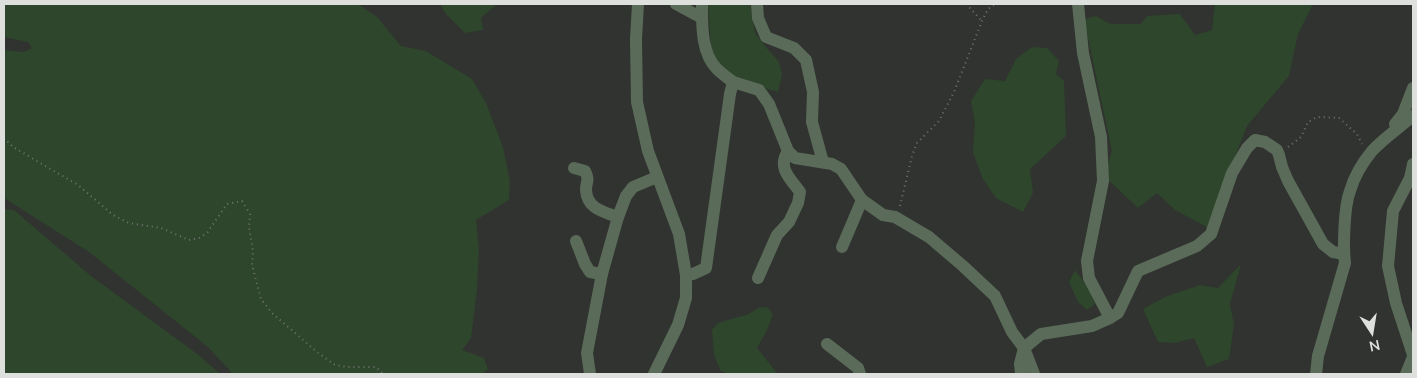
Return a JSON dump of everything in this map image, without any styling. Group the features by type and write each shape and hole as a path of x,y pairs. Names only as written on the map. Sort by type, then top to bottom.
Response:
{"street":[{"path":"638,4 636,39 637,102 648,152 679,234 686,275 686,298 678,325 654,374"},
{"path":"676,4 702,18"},
{"path":"702,4 705,48 716,68 733,82 759,90 769,104 788,151 796,158 832,164 840,169 862,200 883,215 895,218 929,237 963,266 995,296 1012,332 1024,348 1034,374"},
{"path":"757,4 758,18 766,37 794,48 806,60 812,92 812,122 823,162"},
{"path":"1078,4 1083,54 1101,137 1103,181 1087,261 1088,278 1110,318"},
{"path":"686,275 706,268 733,82"},
{"path":"1388,136 1387,133 1403,114 1413,93"},
{"path":"1316,374 1318,356 1345,263 1346,215 1349,191 1358,171 1371,152 1413,116"},
{"path":"1021,374 1020,364 1024,348 1041,334 1092,326 1110,318 1118,313 1138,271 1198,246 1211,234 1232,173 1247,148 1255,140 1266,142 1279,154 1288,181 1323,244 1333,252 1344,254"},
{"path":"758,278 777,235 789,222 798,203 800,192 784,170 784,158 788,151"},
{"path":"1406,374 1413,356 1396,303 1388,266 1393,211 1410,178 1413,164"},
{"path":"574,168 585,171 588,179 586,190 595,208 618,217"},
{"path":"590,374 587,353 602,274 618,217 626,196 633,188 657,177"},
{"path":"842,247 862,200"},
{"path":"576,241 590,272 602,274"},
{"path":"827,344 858,368 860,374"}],"path":[{"path":"966,4 982,21"},
{"path":"895,218 899,211 912,156 917,143 939,121 954,92 982,21 988,9 995,4"},
{"path":"1276,150 1288,147 1301,137 1308,122 1317,117 1339,118 1357,134 1365,149 1371,152"},
{"path":"4,138 13,147 78,185 114,215 129,223 161,228 189,240 200,238 207,234 228,204 242,201 250,214 249,227 253,252 252,265 261,299 272,313 335,365 347,368 376,367 383,374"}],"green space":[{"path":"4,4 358,4 377,17 401,46 426,51 472,79 486,103 503,147 510,181 509,200 476,220 479,249 477,289 471,338 462,350 484,358 488,369 482,374 233,374 208,347 89,252 4,198 4,50 24,52 32,48 28,42 4,37"},
{"path":"440,4 497,4 481,18 483,30 465,33 445,13"},
{"path":"708,4 750,4 755,33 779,62 782,74 778,92 734,79 718,63 711,47"},
{"path":"1215,4 1313,4 1298,34 1289,76 1247,126 1207,227 1175,210 1157,193 1138,208 1104,176 1112,151 1084,19 1096,16 1110,24 1141,24 1147,16 1180,14 1195,35 1212,30"},
{"path":"1032,47 1047,48 1059,61 1056,74 1064,81 1066,136 1030,169 1033,193 1023,212 996,198 983,179 973,153 975,122 971,101 985,79 1005,81 1016,59"},
{"path":"4,209 14,210 91,276 200,356 220,374 4,374"},
{"path":"1241,264 1230,304 1234,325 1229,359 1207,367 1194,338 1175,343 1158,342 1143,309 1167,296 1200,285 1218,288"},
{"path":"1075,270 1090,290 1095,304 1087,310 1078,302 1069,282"},
{"path":"767,307 773,314 757,348 778,374 728,374 720,370 714,355 712,330 718,323 749,314 758,308"}]}
